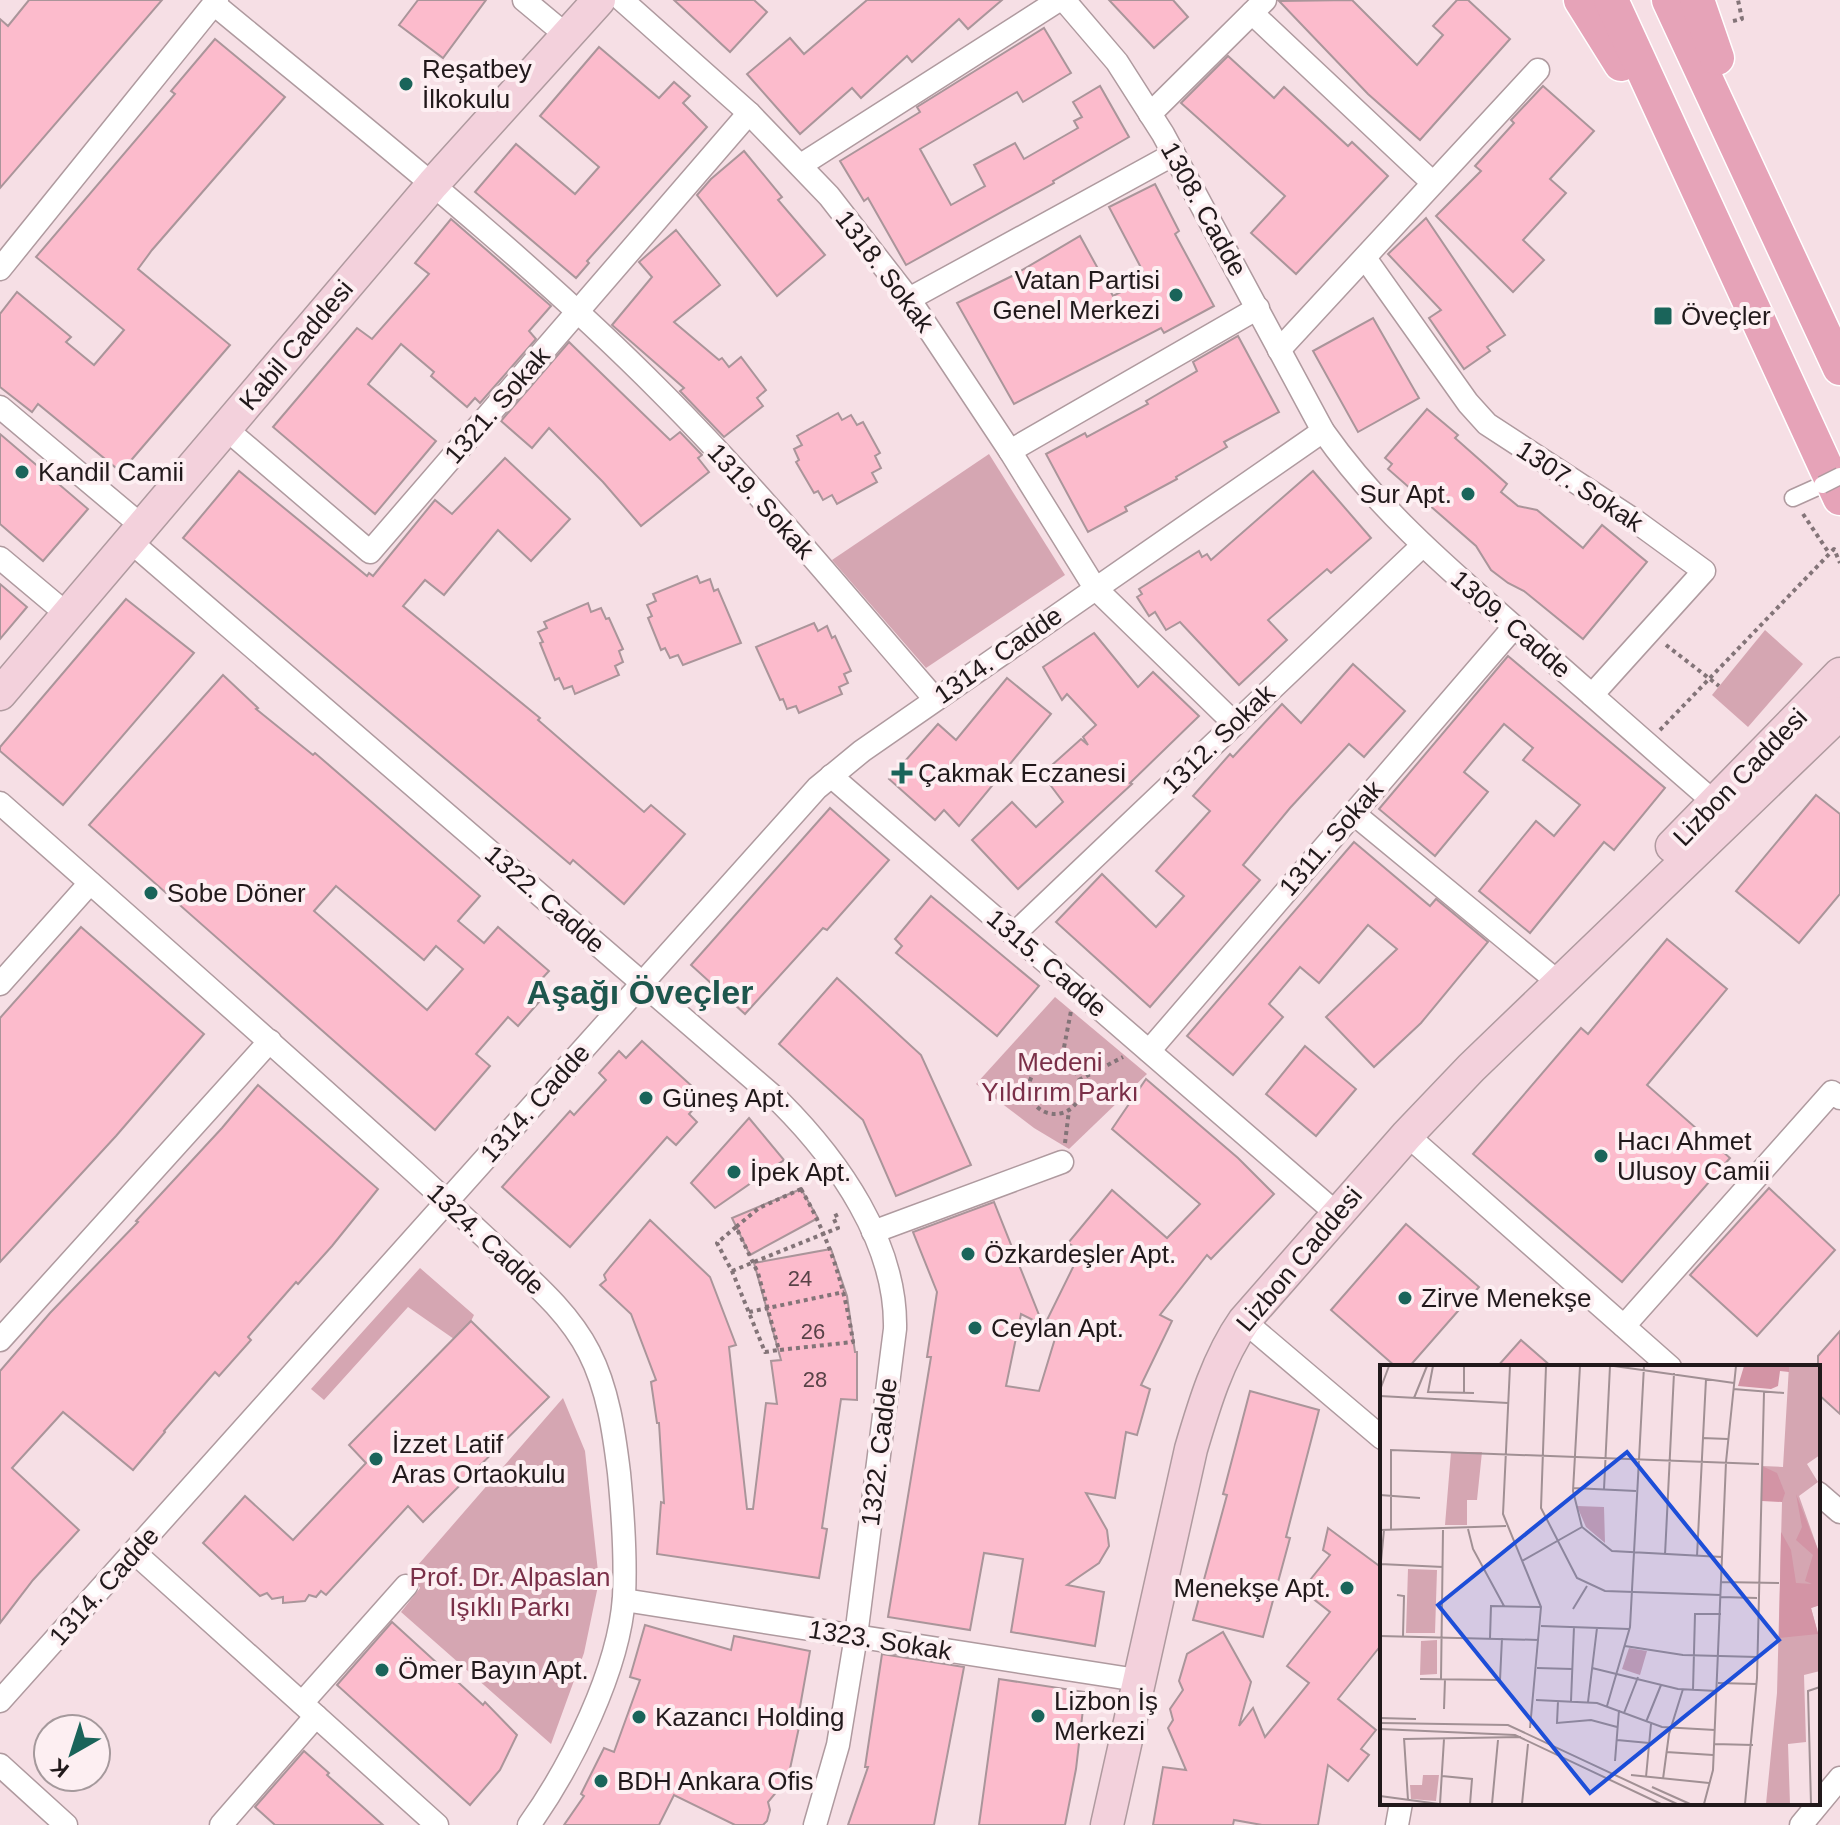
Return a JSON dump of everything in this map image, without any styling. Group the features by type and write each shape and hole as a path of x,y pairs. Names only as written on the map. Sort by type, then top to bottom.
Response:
{"main road":[{"name":"Kabil Caddesi","path":"0,694 433,184 599,0"},
{"path":"1581,0 1706,203"},
{"path":"1611,0 1840,498"},
{"path":"1669,0 1840,368"},
{"path":"1697,0 1765,203"},
{"name":"Lizbon Caddesi","path":"1585,959 1639,880 1840,674"},
{"name":"Lizbon Caddesi","path":"1107,1825 1191,1449 1232,1338 1336,1213 1407,1135 1558,982 1840,713"},
{"name":"Lizbon Caddesi","path":"1585,959 1665,902 1840,744"}],"street":[{"path":"524,0 566,35"},
{"name":"1318. Sokak","path":"622,0 749,113 801,165 909,299 1010,451 1095,588 1234,723"},
{"path":"801,165 1061,0"},
{"name":"1308. Cadde","path":"1061,0 1117,62 1150,114 1323,431"},
{"path":"0,269 215,2"},
{"name":"1319. Sokak","path":"215,2 433,184 663,394 935,699"},
{"path":"1150,114 1259,6 1433,183"},
{"path":"1279,350 1538,70"},
{"name":"1321. Sokak","path":"225,428 370,552 749,113"},
{"path":"909,299 1174,154"},
{"name":"1307. Sokak","path":"1365,258 1468,403 1487,424 1634,520 1704,571 1592,695"},
{"path":"1010,451 1258,308"},
{"name":"1322. Cadde","path":"0,407 137,534 794,1116 831,1162 858,1204 873,1232 889,1278 895,1329 856,1636 838,1745 815,1825"},
{"name":"1314. Cadde","path":"0,1701 779,829 831,776 935,699 1323,431"},
{"name":"1309. Cadde","path":"1323,431 1371,493 1422,546 1714,802"},
{"path":"1793,498 1840,476"},
{"name":"1312. Sokak","path":"1014,934 1422,546"},
{"path":"0,558 68,615"},
{"name":"1311. Sokak","path":"1146,1048 1514,627"},
{"name":"1315. Cadde","path":"831,776 1336,1213"},
{"name":"1324. Cadde","path":"0,803 447,1201 553,1302 590,1354 603,1386 613,1427 624,1518 624,1600 618,1633 595,1702 571,1757 529,1825"},
{"path":"1353,813 1558,982"},
{"path":"0,984 90,883"},
{"path":"0,1340 270,1041"},
{"path":"1624,1326 1832,1092 1840,1098"},
{"path":"1407,1135 1668,1365"},
{"path":"873,1232 1062,1162"},
{"path":"1244,1321 1380,1436"},
{"path":"1820,1495 1840,1512"},
{"path":"135,1553 437,1825"},
{"path":"221,1825 406,1586"},
{"name":"1323. Sokak","path":"624,1600 1137,1680"},
{"path":"0,1765 66,1825"},
{"path":"1820,1802 1840,1778"},
{"path":"1397,1825 1401,1805"},
{"path":"1801,1825 1818,1805"}],"path":[{"path":"1793,498 1829,553"},
{"path":"1648,744 1834,549 1840,563"},
{"path":"1648,631 1719,686"},
{"path":"1061,1063 1075,987"},
{"path":"1079,1080 1146,1048"},
{"path":"1048,1063 1061,1063 1072,1069 1079,1080 1078,1101 1069,1110 1048,1113 1041,1110 1030,1097 1029,1088 1034,1072 1048,1063"},
{"path":"1062,1162 1069,1110"},
{"path":"801,1189 824,1233 844,1292 853,1342 765,1352 732,1271 717,1243 736,1227 759,1208 801,1189"},
{"path":"732,1271 838,1228 833,1217 858,1204"},
{"path":"736,1227 754,1263 779,1350"},
{"path":"749,1312 844,1292"}],"green space":[{"path":"989,454 1065,575 926,668 832,560"},
{"path":"1765,630 1803,664 1748,727 1712,695"},
{"name":"Medeni Yıldırım Parkı","path":"1055,997 1147,1074 1069,1149 1034,1128 976,1084"},
{"path":"420,1268 474,1315 471,1321 454,1339 408,1307 324,1400 311,1389"},
{"name":"Prof. Dr. Alpaslan Işıklı Parkı","path":"563,1398 585,1451 599,1581 584,1653 551,1744 401,1612 420,1588 411,1573"}],"building":[{"path":"29,0 162,0 0,188 0,19 8,26"},
{"path":"418,0 486,0 443,58 399,25"},
{"path":"674,0 754,0 767,12 730,52"},
{"path":"867,0 1002,0 968,29 959,19 912,62 907,56 861,98 852,88 800,134 747,74 790,38 804,54"},
{"path":"1109,0 1173,0 1188,17 1154,48"},
{"path":"1352,0 1417,65 1443,35 1433,26 1457,0 1468,0 1510,39 1420,140 1368,94 1279,1"},
{"path":"1044,28 1071,73 1023,102 1017,92 920,149 951,205 985,186 974,165 1015,143 1024,159 1078,128 1074,121 1082,117 1073,102 1100,86 1129,137 1054,183 906,265 868,198 864,201 840,161 920,112 917,107"},
{"path":"215,39 285,97 138,269 230,345 121,472 38,404 32,412 0,387 0,314 17,292 71,337 66,342 94,365 124,330 36,257 175,94 171,91"},
{"path":"599,47 659,98 674,82 690,96 683,103 707,127 587,261 589,263 576,278 475,192 516,144 575,194 599,167 540,116"},
{"path":"1228,56 1274,98 1284,87 1348,146 1352,142 1388,176 1296,274 1251,233 1285,196 1181,103"},
{"path":"1543,86 1594,131 1550,179 1566,193 1523,240 1544,260 1513,292 1436,216 1481,171 1475,166"},
{"path":"744,151 782,197 778,200 825,255 777,296 697,195"},
{"path":"1155,184 1179,231 1175,234 1214,306 1164,333 1161,328 1014,404 957,303 1012,276 1080,236 1113,296 1147,279 1109,207"},
{"path":"1426,218 1505,335 1487,347 1490,351 1464,369 1429,318 1441,310 1388,254"},
{"path":"451,219 551,306 529,331 536,339 480,403 475,398 467,407 431,376 434,372 401,344 368,384 436,441 375,514 273,427 357,328 372,339 429,274 415,263"},
{"path":"676,230 720,285 674,322 719,360 722,358 729,367 741,357 766,390 757,398 763,406 724,437 680,391 684,388 612,325 652,277 639,262"},
{"path":"1373,318 1419,398 1358,432 1313,351"},
{"path":"1238,336 1279,412 1224,442 1227,447 1125,507 1127,511 1088,532 1046,454 1085,433 1087,437 1148,404 1146,401 1197,371 1193,362"},
{"path":"569,342 670,440 680,432 702,455 698,458 709,472 641,526 603,482 549,428 532,448 501,421"},
{"path":"1427,409 1507,484 1501,492 1518,506 1537,510 1583,548 1602,525 1647,562 1583,639 1524,591 1491,570 1476,546 1388,469 1392,464 1385,458"},
{"path":"838,413 842,420 851,415 857,425 863,422 880,453 875,456 881,468 872,473 877,482 837,504 832,495 823,500 818,491 814,493 796,462 799,460 794,449 802,445 797,436"},
{"name":"Kandil Camii","path":"0,434 88,509 43,561 0,524"},
{"path":"505,458 570,519 531,561 498,530 444,595 425,580 403,606 540,718 538,720 644,812 651,805 685,834 624,904 573,860 570,864 183,538 239,471 367,576 369,573 373,576 435,500 452,514"},
{"path":"1313,471 1371,538 1331,573 1327,569 1268,620 1287,640 1239,685 1180,622 1166,630 1155,612 1149,616 1137,597 1142,594 1139,589 1199,551 1202,557 1207,554 1211,560"},
{"path":"697,576 700,583 710,579 714,591 718,589 741,643 683,665 678,655 670,658 665,648 661,650 648,618 652,616 647,605 656,601 653,594"},
{"path":"0,584 27,607 0,639"},
{"path":"126,599 194,653 63,805 0,751 0,747"},
{"path":"588,603 591,612 601,608 606,619 609,618 623,649 619,651 623,662 615,666 619,675 575,694 572,686 564,689 559,678 555,680 538,632 547,628 544,622"},
{"path":"814,623 818,631 827,626 832,638 835,636 851,671 844,674 848,683 839,687 842,694 799,713 796,706 787,709 783,699 780,700 756,647"},
{"path":"1094,633 1138,687 1153,672 1199,716 1132,784 1018,889 972,840 1012,802 1036,827 1063,802 1042,774 1081,739 1088,745 1083,737 1096,725 1067,694 1062,700 1043,667"},
{"path":"1508,656 1665,788 1614,850 1604,842 1530,933 1479,891 1536,821 1554,836 1580,805 1523,760 1533,748 1504,724 1464,772 1488,792 1435,856 1379,809"},
{"path":"1353,664 1405,711 1364,757 1349,744 1290,808 1243,865 1260,880 1150,1007 1056,922 1102,874 1156,927 1184,896 1156,871 1210,811 1193,796 1230,754 1233,757 1282,704 1301,723"},
{"path":"223,675 256,709 313,755 315,753 480,896 458,921 484,943 498,927 549,971 536,985 546,994 518,1026 508,1017 476,1054 490,1066 435,1130 89,825","holes":["336,886 424,960 436,946 463,969 427,1010 314,911"]},
{"path":"1007,678 1051,714 959,826 944,810 935,820 889,779 938,724 956,740"},
{"path":"1816,795 1840,814 1840,894 1799,943 1736,891"},
{"path":"830,808 889,860 827,930 823,928 745,1014 691,965"},
{"path":"1354,842 1430,906 1436,899 1488,942 1421,1023 1374,1067 1326,1017 1397,949 1368,925 1319,983 1300,967 1269,1004 1283,1017 1233,1075 1187,1036"},
{"path":"931,896 1039,986 997,1036 896,953 902,946 895,939"},
{"path":"81,927 204,1034 116,1136 0,1262 0,1018"},
{"name":"Hacı Ahmet Ulusoy Camii","path":"1667,939 1727,989 1647,1085 1730,1158 1622,1282 1473,1154 1581,1028 1588,1034"},
{"path":"837,978 921,1055 971,1165 896,1196 863,1120 779,1044"},
{"path":"642,1041 704,1097 689,1114 697,1122 676,1145 667,1137 570,1247 502,1187 570,1111 574,1115 606,1080 599,1073 619,1051 626,1058"},
{"path":"1305,1046 1356,1089 1316,1136 1266,1094"},
{"path":"1146,1079 1238,1158 1274,1194 1211,1259 1207,1255 1160,1315 1172,1321 1141,1385 1150,1389 1137,1435 1126,1432 1115,1498 1086,1493 1107,1530 1109,1546 1099,1563 1067,1585 1104,1592 1095,1646 1011,1632 1023,1559 984,1553 970,1630 888,1617 931,1357 927,1357 937,1292 913,1232 994,1202 1043,1325 1021,1314 1006,1386 1039,1391 1057,1332 1044,1326 1081,1251 1068,1243 1112,1190 1167,1238 1200,1204 1112,1129"},
{"path":"258,1085 378,1189 332,1246 248,1337 251,1340 219,1376 215,1372 133,1470 63,1412 12,1468 79,1530 33,1580 0,1623 0,1371 50,1313 138,1222"},
{"name":"İpek Apt.","path":"749,1118 784,1160 715,1208 691,1183"},
{"path":"1769,1188 1835,1250 1757,1336 1690,1275"},
{"path":"801,1189 818,1218 750,1255 732,1218"},
{"path":"650,1220 710,1277 736,1345 729,1347 747,1509 753,1509 766,1403 777,1404 771,1361 781,1360 754,1263 831,1249 847,1296 857,1352 857,1400 841,1399 822,1528 827,1529 819,1578 657,1554 661,1502 664,1503 659,1423 651,1382 656,1380 631,1314 600,1285 606,1280 604,1275 610,1267"},
{"name":"Zirve Menekşe","path":"1406,1224 1479,1287 1411,1365 1394,1365 1331,1310"},
{"path":"471,1321 549,1397 423,1522 408,1506 326,1595 321,1591 316,1597 309,1595 305,1601 283,1603 283,1597 272,1599 267,1593 260,1596 203,1543 245,1496 293,1540 366,1463 349,1445"},
{"path":"1840,1331 1840,1414 1820,1396 1818,1356"},
{"path":"1521,1340 1550,1365 1499,1365"},
{"path":"1250,1391 1319,1410 1286,1537 1290,1538 1263,1637 1193,1620 1227,1495 1223,1494"},
{"path":"1328,1528 1380,1567 1380,1646 1338,1699 1376,1730 1361,1749 1369,1755 1348,1781 1328,1765 1318,1825 1262,1825 1234,1820 1233,1825 1153,1825 1163,1767 1186,1770 1168,1728 1173,1720 1170,1709 1183,1690 1179,1681 1187,1654 1223,1632 1251,1682 1239,1726 1253,1708 1265,1737 1309,1683 1287,1666 1330,1612 1302,1590 1330,1555 1323,1550"},
{"path":"392,1622 483,1705 485,1702 517,1735 500,1770 470,1805 337,1685"},
{"path":"645,1625 731,1650 734,1636 810,1651 798,1718 801,1718 788,1778 768,1802 770,1810 763,1825 735,1825 674,1795 659,1825 564,1825 584,1796 581,1794 604,1748 614,1752 640,1680 630,1677"},
{"path":"882,1654 964,1667 934,1825 848,1825 868,1767 865,1767"},
{"path":"999,1679 1085,1692 1076,1769 1065,1825 979,1825"},
{"path":"304,1751 383,1825 275,1825 255,1807"}],"place":[{"name":"Reşatbey İlkokulu","path":"406,84"},
{"name":"Vatan Partisi Genel Merkezi","path":"1176,295"},
{"name":"Öveçler","path":"1663,316"},
{"name":"Kandil Camii","path":"22,472"},
{"name":"Sur Apt.","path":"1468,494"},
{"name":"Çakmak Eczanesi","path":"902,773"},
{"name":"Sobe Döner","path":"151,893"},
{"name":"Güneş Apt.","path":"646,1098"},
{"name":"Hacı Ahmet Ulusoy Camii","path":"1601,1156"},
{"name":"İpek Apt.","path":"734,1172"},
{"name":"Özkardeşler Apt.","path":"968,1254"},
{"name":"Zirve Menekşe","path":"1405,1298"},
{"name":"Ceylan Apt.","path":"975,1328"},
{"name":"İzzet Latif Aras Ortaokulu","path":"376,1459"},
{"name":"Menekşe Apt.","path":"1347,1588"},
{"name":"Ömer Bayın Apt.","path":"382,1670"},
{"name":"Lizbon İş Merkezi","path":"1038,1716"},
{"name":"Kazancı Holding","path":"639,1717"},
{"name":"BDH Ankara Ofis","path":"601,1781"}],"district":[{"name":"Aşağı Öveçler","path":"640,992"}]}
